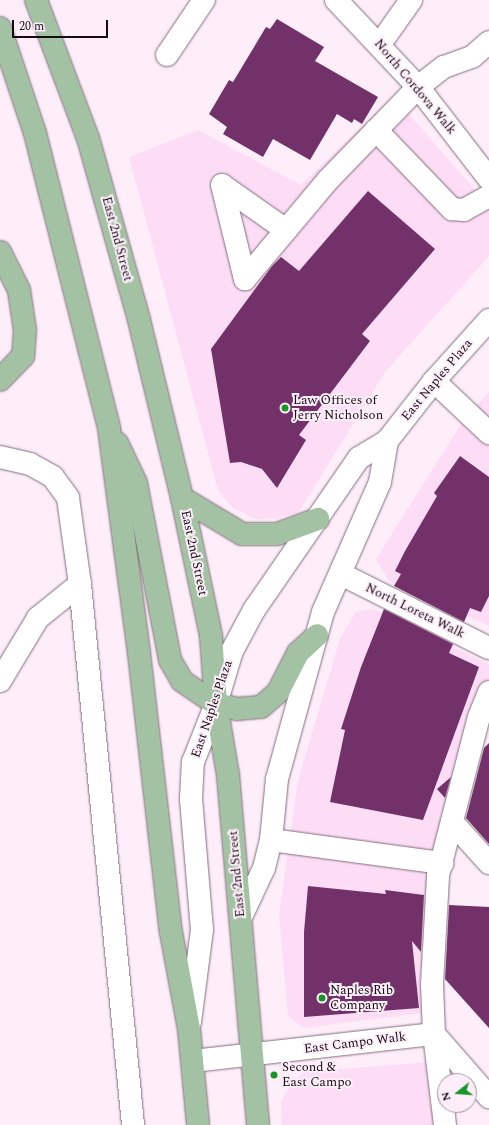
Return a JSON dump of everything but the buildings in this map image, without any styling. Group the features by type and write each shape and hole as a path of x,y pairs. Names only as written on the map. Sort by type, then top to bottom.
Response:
{"main road":[{"name":"East 2nd Street","path":"36,0 92,153 139,320 182,498 211,636 216,704 228,775 258,1125"},
{"path":"0,28 35,132 109,428 139,652 171,932 189,1029 198,1125"},
{"path":"0,252 19,290 25,330 23,356 0,380"},
{"path":"109,428 136,483 170,660 182,681 216,704 237,709 262,707 278,692 298,652 317,635"},
{"path":"182,498 242,534 277,534 318,519"}],"street":[{"path":"167,55 204,0"},
{"name":"North Cordova Walk","path":"336,0 380,44 418,87 489,179"},
{"path":"380,44 411,0"},
{"path":"286,230 376,130 418,87 444,67 472,57 489,42"},
{"path":"376,130 452,209 464,210 489,196"},
{"name":"East Naples Plaza","path":"189,1029 202,930 191,798 193,762 216,704 232,651 249,618 359,458 387,441 434,381 489,320"},
{"path":"434,381 489,433"},
{"name":"East Naples Plaza","path":"241,917 264,868 271,840 277,779 323,612 341,574 380,482 387,441"},
{"path":"0,457 30,464 53,477 68,498 80,584 133,1125"},
{"name":"North Loreta Walk","path":"341,574 489,648"},
{"path":"0,681 38,618 80,584"},
{"path":"445,1125 434,1034 432,984 438,875 453,823 479,717 489,692"},
{"path":"453,823 489,863"},
{"path":"271,840 442,863"},
{"path":"434,1034 489,1096"},
{"name":"East Campo Walk","path":"193,1061 434,1034"}],"shaded area":[{"path":"393,96 489,206 489,256 385,372 299,512 278,518 256,519 233,508 218,490 129,157 198,130 301,185"},
{"path":"489,392 489,626 389,581 376,559 463,421"},
{"path":"373,609 489,664 489,715 442,902 437,1011 304,1028 288,1016 279,916 298,780 340,639 356,612"},
{"path":"442,1061 443,1073 437,1073 437,1113 447,1113 448,1125 282,1125 281,1102 292,1082 305,1072"}],"place":[{"name":"Law Offices of Jerry Nicholson","path":"285,408"},
{"name":"Naples Rib Company","path":"322,998"},
{"name":"Second & East Campo","path":"274,1075"}]}
